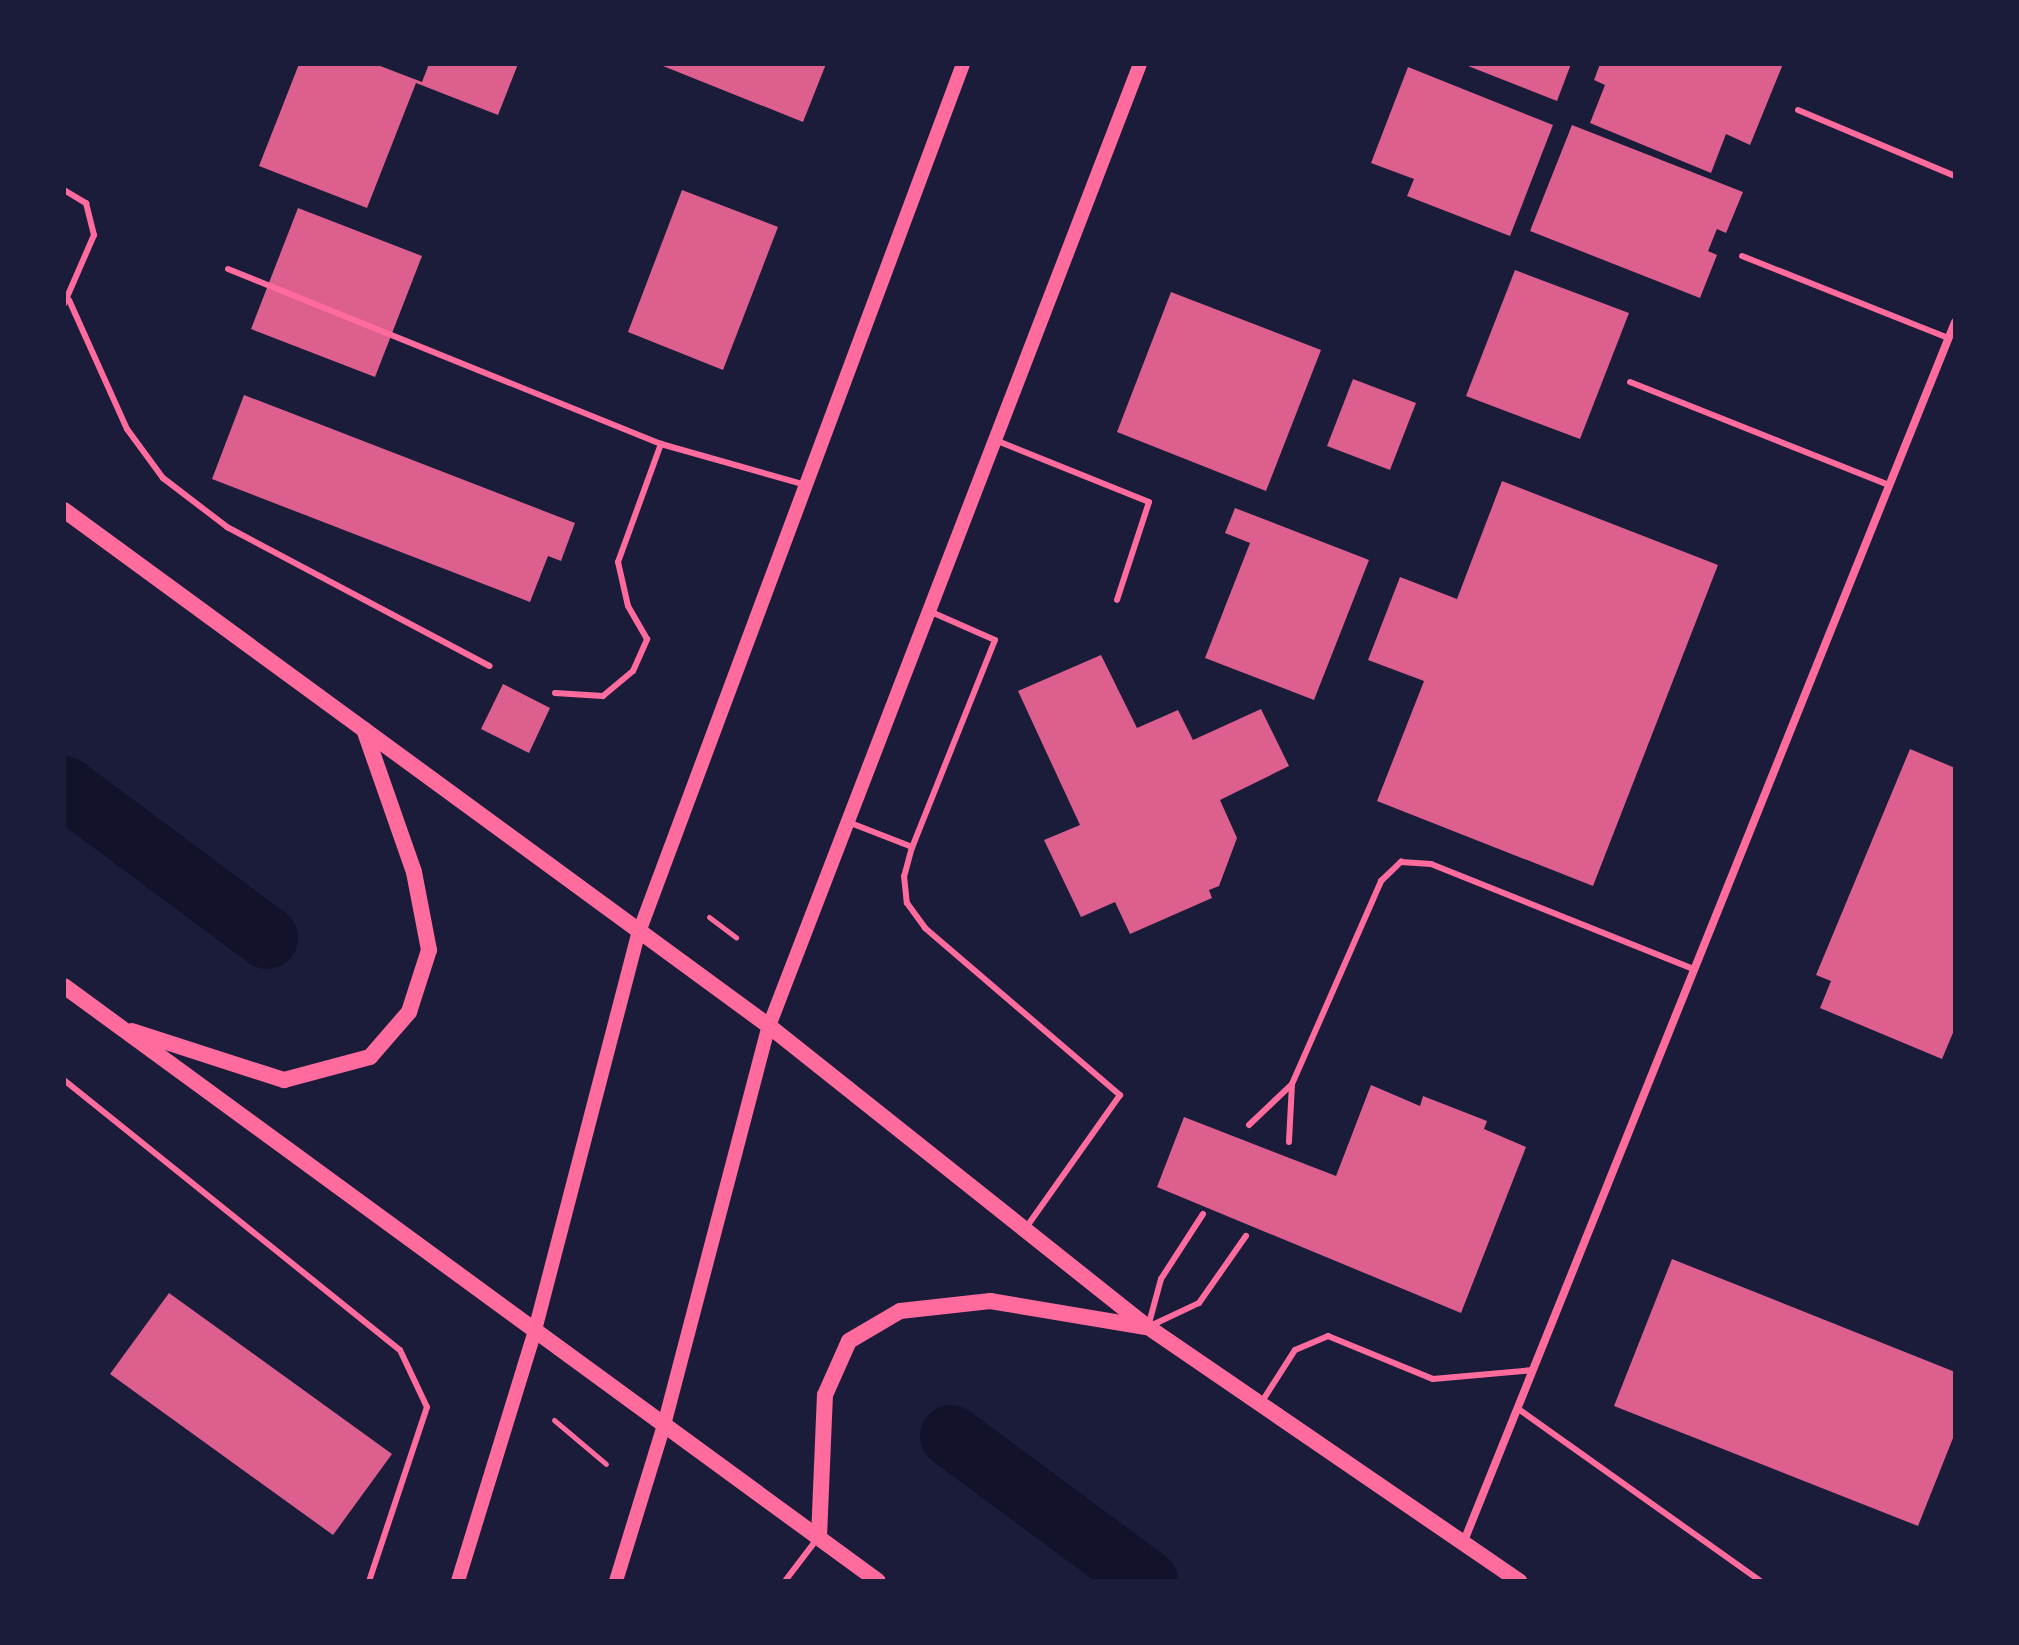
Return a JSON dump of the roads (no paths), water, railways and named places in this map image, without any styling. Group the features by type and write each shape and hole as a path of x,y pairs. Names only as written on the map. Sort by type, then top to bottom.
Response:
{"main road":[{"path":"64,510 769,1026 1148,1327 1519,1581"},
{"path":"119,1027 284,1080 370,1057 409,1012 429,950 414,872 364,729"},
{"path":"64,986 878,1581"},
{"path":"819,1537 825,1395 849,1341 900,1311 990,1301 1148,1327"}],"street":[{"path":"458,1581 535,1330 639,932 963,64"},
{"path":"616,1581 664,1425 769,1026 1140,64"},
{"path":"1464,1541 1955,322"}],"lane":[{"path":"1798,110 1955,176"},
{"path":"64,190 86,203 94,235 67,302 127,429 163,478 227,527 490,666"},
{"path":"1742,256 1948,338"},
{"path":"228,269 661,444 806,485"},
{"path":"1630,382 1889,485"},
{"path":"995,440 1149,502 1117,600"},
{"path":"555,693 603,696 633,671 647,639 628,606 618,562 661,444"},
{"path":"929,611 995,640 912,847 904,876 907,903 925,928 1120,1095 1025,1230"},
{"path":"848,822 912,847"},
{"path":"1289,1142 1292,1084 1381,881 1401,862 1431,864 1694,969"},
{"path":"64,1080 400,1350 427,1407 369,1581"},
{"path":"1249,1125 1292,1084"},
{"path":"1148,1327 1161,1279 1203,1214"},
{"path":"1148,1327 1199,1303 1246,1236"},
{"path":"1261,1403 1295,1350 1328,1336 1433,1379 1533,1370"},
{"path":"1517,1408 1760,1581"},
{"path":"785,1581 819,1537"}],"waterway":[{"path":"64,787 267,938"},
{"path":"951,1436 1147,1581"}]}
